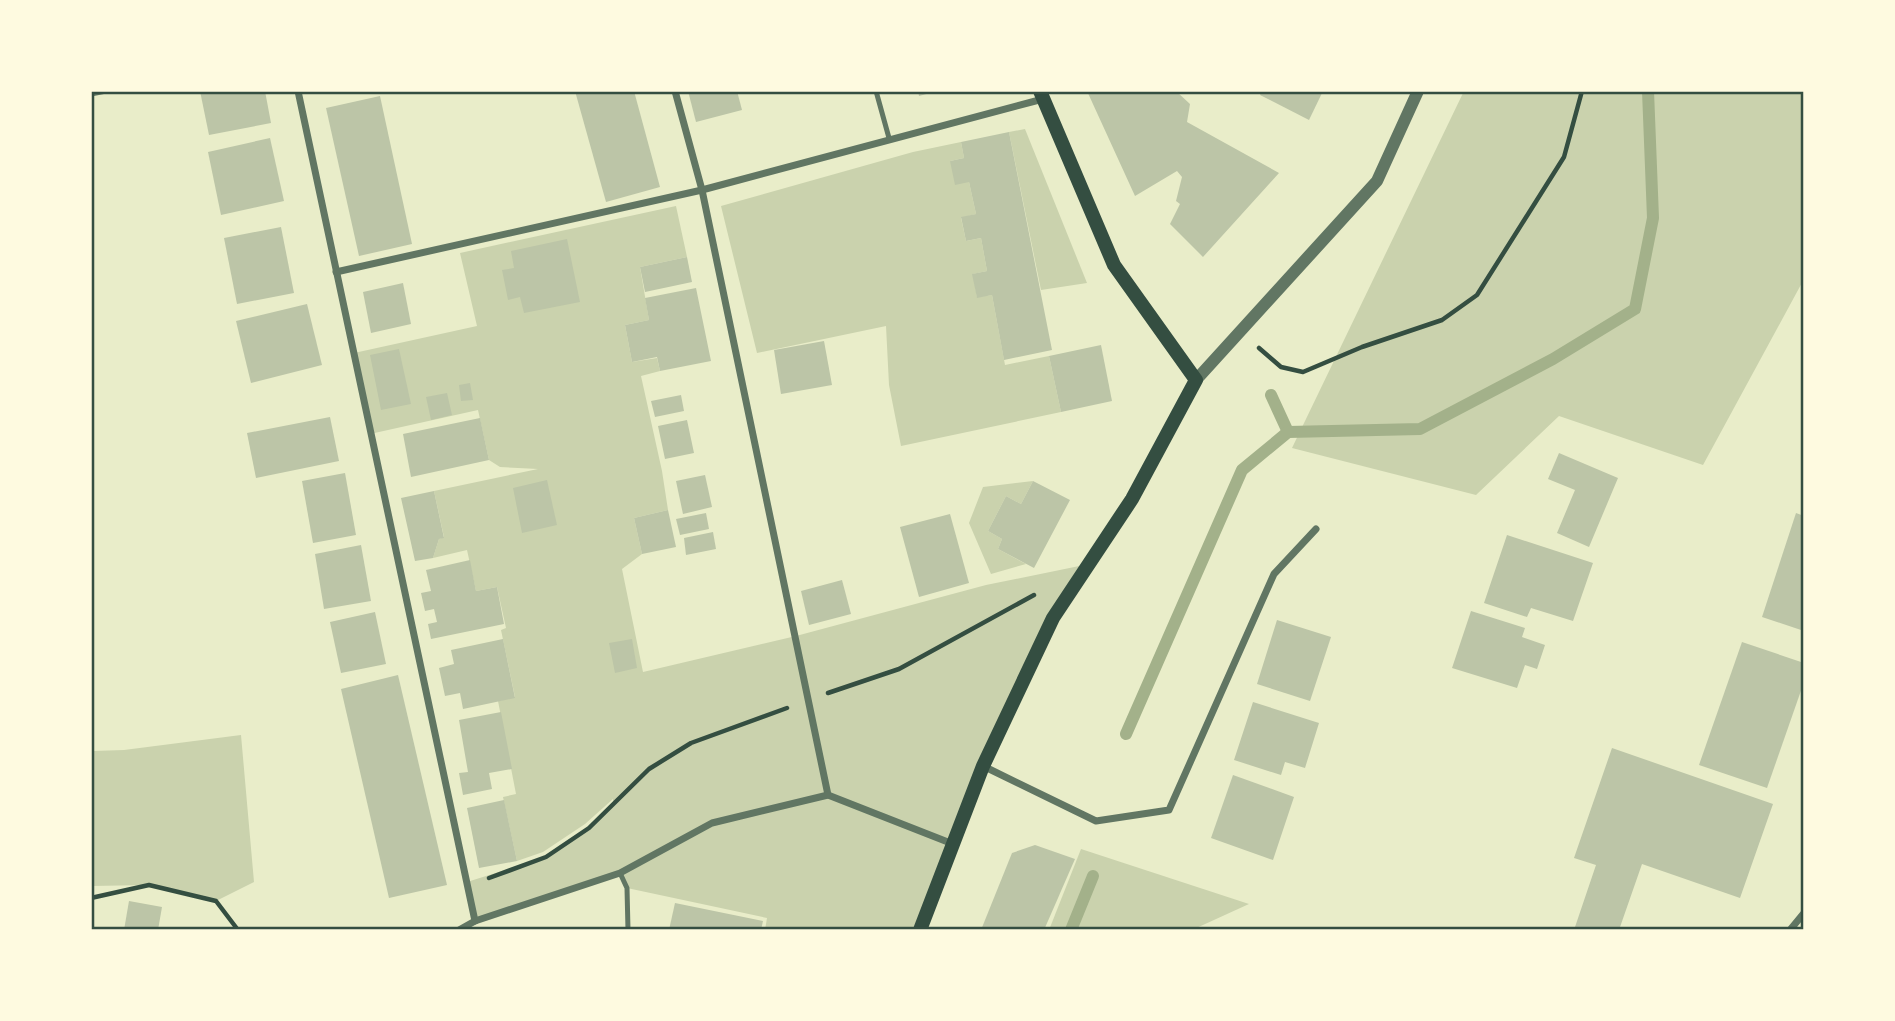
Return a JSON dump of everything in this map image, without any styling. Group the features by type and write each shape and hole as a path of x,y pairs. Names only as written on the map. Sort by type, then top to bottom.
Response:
{"main road":[{"path":"920,930 983,766 1053,618 1132,499 1196,380 1114,265 1041,95"}],"street":[{"path":"298,91 475,921"},
{"path":"675,91 702,190 828,795"},
{"path":"1196,380 1377,181 1418,91"},
{"path":"336,272 702,190 1041,95"},
{"path":"983,766 1096,821 1169,810 1274,575 1316,529"},
{"path":"459,930 475,921 620,873 712,823 828,795 953,844"},
{"path":"1790,930 1804,913"}],"lane":[{"path":"91,94 106,91"},
{"path":"876,91 889,138"},
{"path":"620,873 626,888 628,930"}],"path":[{"path":"1239,332 1281,367 1303,372 1362,347 1442,320 1477,295 1564,157 1582,91"},
{"path":"467,882 488,878 546,857 589,828 649,769 691,743 808,699 899,669 1043,591"},
{"path":"91,898 149,885 216,901 238,930"}],"green space":[{"path":"1464,91 1804,91 1804,279 1703,465 1559,416 1476,495 1292,448"},
{"path":"1025,129 1087,283 1041,290 1009,132"},
{"path":"961,142 964,158 950,161 969,182 976,214 961,218 966,241 981,238 987,271 973,274 977,297 992,295 1005,365 1049,356 1061,412 901,446 889,385 886,326 757,353 721,206 913,152"},
{"path":"676,206 687,257 640,267 649,320 625,325 632,362 657,358 660,371 641,376 668,510 634,518 642,554 622,569 643,672 796,636 986,585 1089,564 1053,618 920,930 765,930 767,918 627,888 620,873 475,921 467,882 546,857 589,828 613,805 613,799 585,824 543,852 517,861 503,797 516,794 498,701 515,697 501,630 506,628 497,587 476,591 467,550 433,558 439,539 444,537 434,491 538,469 500,467 489,460 478,410 370,434 354,353 477,326 460,253"},
{"path":"1033,481 1021,504 1006,496 988,531 1002,539 998,549 1026,564 991,574 969,523 983,487"},
{"path":"241,735 254,882 216,901 149,885 91,886 91,746 93,751 124,750"},
{"path":"1081,849 1249,904 1192,930 1049,930"}],"building":[{"path":"200,91 265,91 271,123 209,135"},
{"path":"575,91 634,91 660,187 606,202"},
{"path":"688,91 737,91 742,110 696,122"},
{"path":"918,91 934,91 934,92 919,96"},
{"path":"1087,91 1176,91 1190,104 1187,122 1279,173 1203,257 1170,224 1180,204 1176,201 1182,177 1177,171 1135,196"},
{"path":"1262,91 1323,91 1309,120 1260,95"},
{"path":"380,96 412,244 359,256 326,108"},
{"path":"1009,132 1052,350 1004,360 992,295 977,298 972,274 987,271 981,238 966,241 961,217 976,214 969,182 955,185 950,161 964,158 961,142"},
{"path":"270,138 284,201 221,215 208,152"},
{"path":"281,227 294,293 237,304 224,238"},
{"path":"567,239 580,302 524,313 520,297 508,300 502,270 514,268 511,251"},
{"path":"687,257 692,282 645,292 640,267"},
{"path":"403,283 411,324 371,333 363,292"},
{"path":"696,288 711,361 660,371 657,357 632,362 625,325 649,320 645,298"},
{"path":"307,304 322,365 251,383 236,321"},
{"path":"824,341 832,385 781,394 774,350"},
{"path":"1101,345 1112,401 1061,412 1049,356"},
{"path":"399,349 411,404 381,410 370,355"},
{"path":"470,383 473,400 461,401 459,385"},
{"path":"447,393 452,415 431,420 426,397"},
{"path":"681,395 684,411 655,417 651,401"},
{"path":"330,417 339,461 256,478 247,433"},
{"path":"480,418 489,460 411,477 403,434"},
{"path":"687,420 694,453 665,459 658,426"},
{"path":"1559,453 1618,478 1589,547 1557,533 1575,490 1548,479"},
{"path":"345,473 356,535 313,543 302,481"},
{"path":"705,475 712,507 683,514 676,481"},
{"path":"547,480 557,525 522,533 513,488"},
{"path":"1033,481 1070,500 1034,568 998,549 1002,539 988,531 1006,496 1021,504"},
{"path":"434,491 444,538 439,539 433,558 415,561 401,498"},
{"path":"668,510 676,547 642,554 634,518"},
{"path":"706,513 709,529 680,535 676,519"},
{"path":"1796,513 1804,516 1804,631 1762,617"},
{"path":"950,514 969,583 919,597 900,527"},
{"path":"713,532 716,549 686,555 684,538"},
{"path":"1507,535 1593,563 1573,621 1531,608 1527,617 1484,603"},
{"path":"361,545 371,601 324,609 315,554"},
{"path":"470,560 476,591 497,587 504,624 431,639 428,624 437,622 434,609 425,611 421,593 431,591 426,570"},
{"path":"842,580 851,614 809,625 801,591"},
{"path":"1471,611 1525,628 1522,637 1545,645 1537,669 1525,665 1517,688 1452,668"},
{"path":"375,612 386,664 341,673 330,622"},
{"path":"1277,620 1331,637 1310,701 1257,684"},
{"path":"503,639 515,698 463,709 460,693 445,696 439,668 454,664 451,650"},
{"path":"632,639 637,668 615,673 609,643"},
{"path":"1742,642 1804,663 1804,682 1767,788 1699,765"},
{"path":"398,675 447,885 389,898 341,689"},
{"path":"1253,702 1319,723 1305,768 1285,762 1281,775 1234,760"},
{"path":"501,712 512,769 489,773 492,789 463,795 459,773 468,772 459,720"},
{"path":"1612,748 1773,804 1740,898 1642,864 1619,930 1574,930 1596,865 1574,858"},
{"path":"1233,775 1294,797 1273,860 1211,838"},
{"path":"504,800 517,861 479,868 467,808"},
{"path":"1035,845 1075,859 1044,930 981,930 1012,853"},
{"path":"129,901 162,907 158,930 124,930"},
{"path":"675,903 763,921 761,930 669,930"}],"waterway":[{"path":"1126,734 1242,470 1288,432 1420,429 1553,359 1635,309 1653,218 1648,91"},
{"path":"1271,395 1288,432"},
{"path":"1071,930 1093,876"}]}
